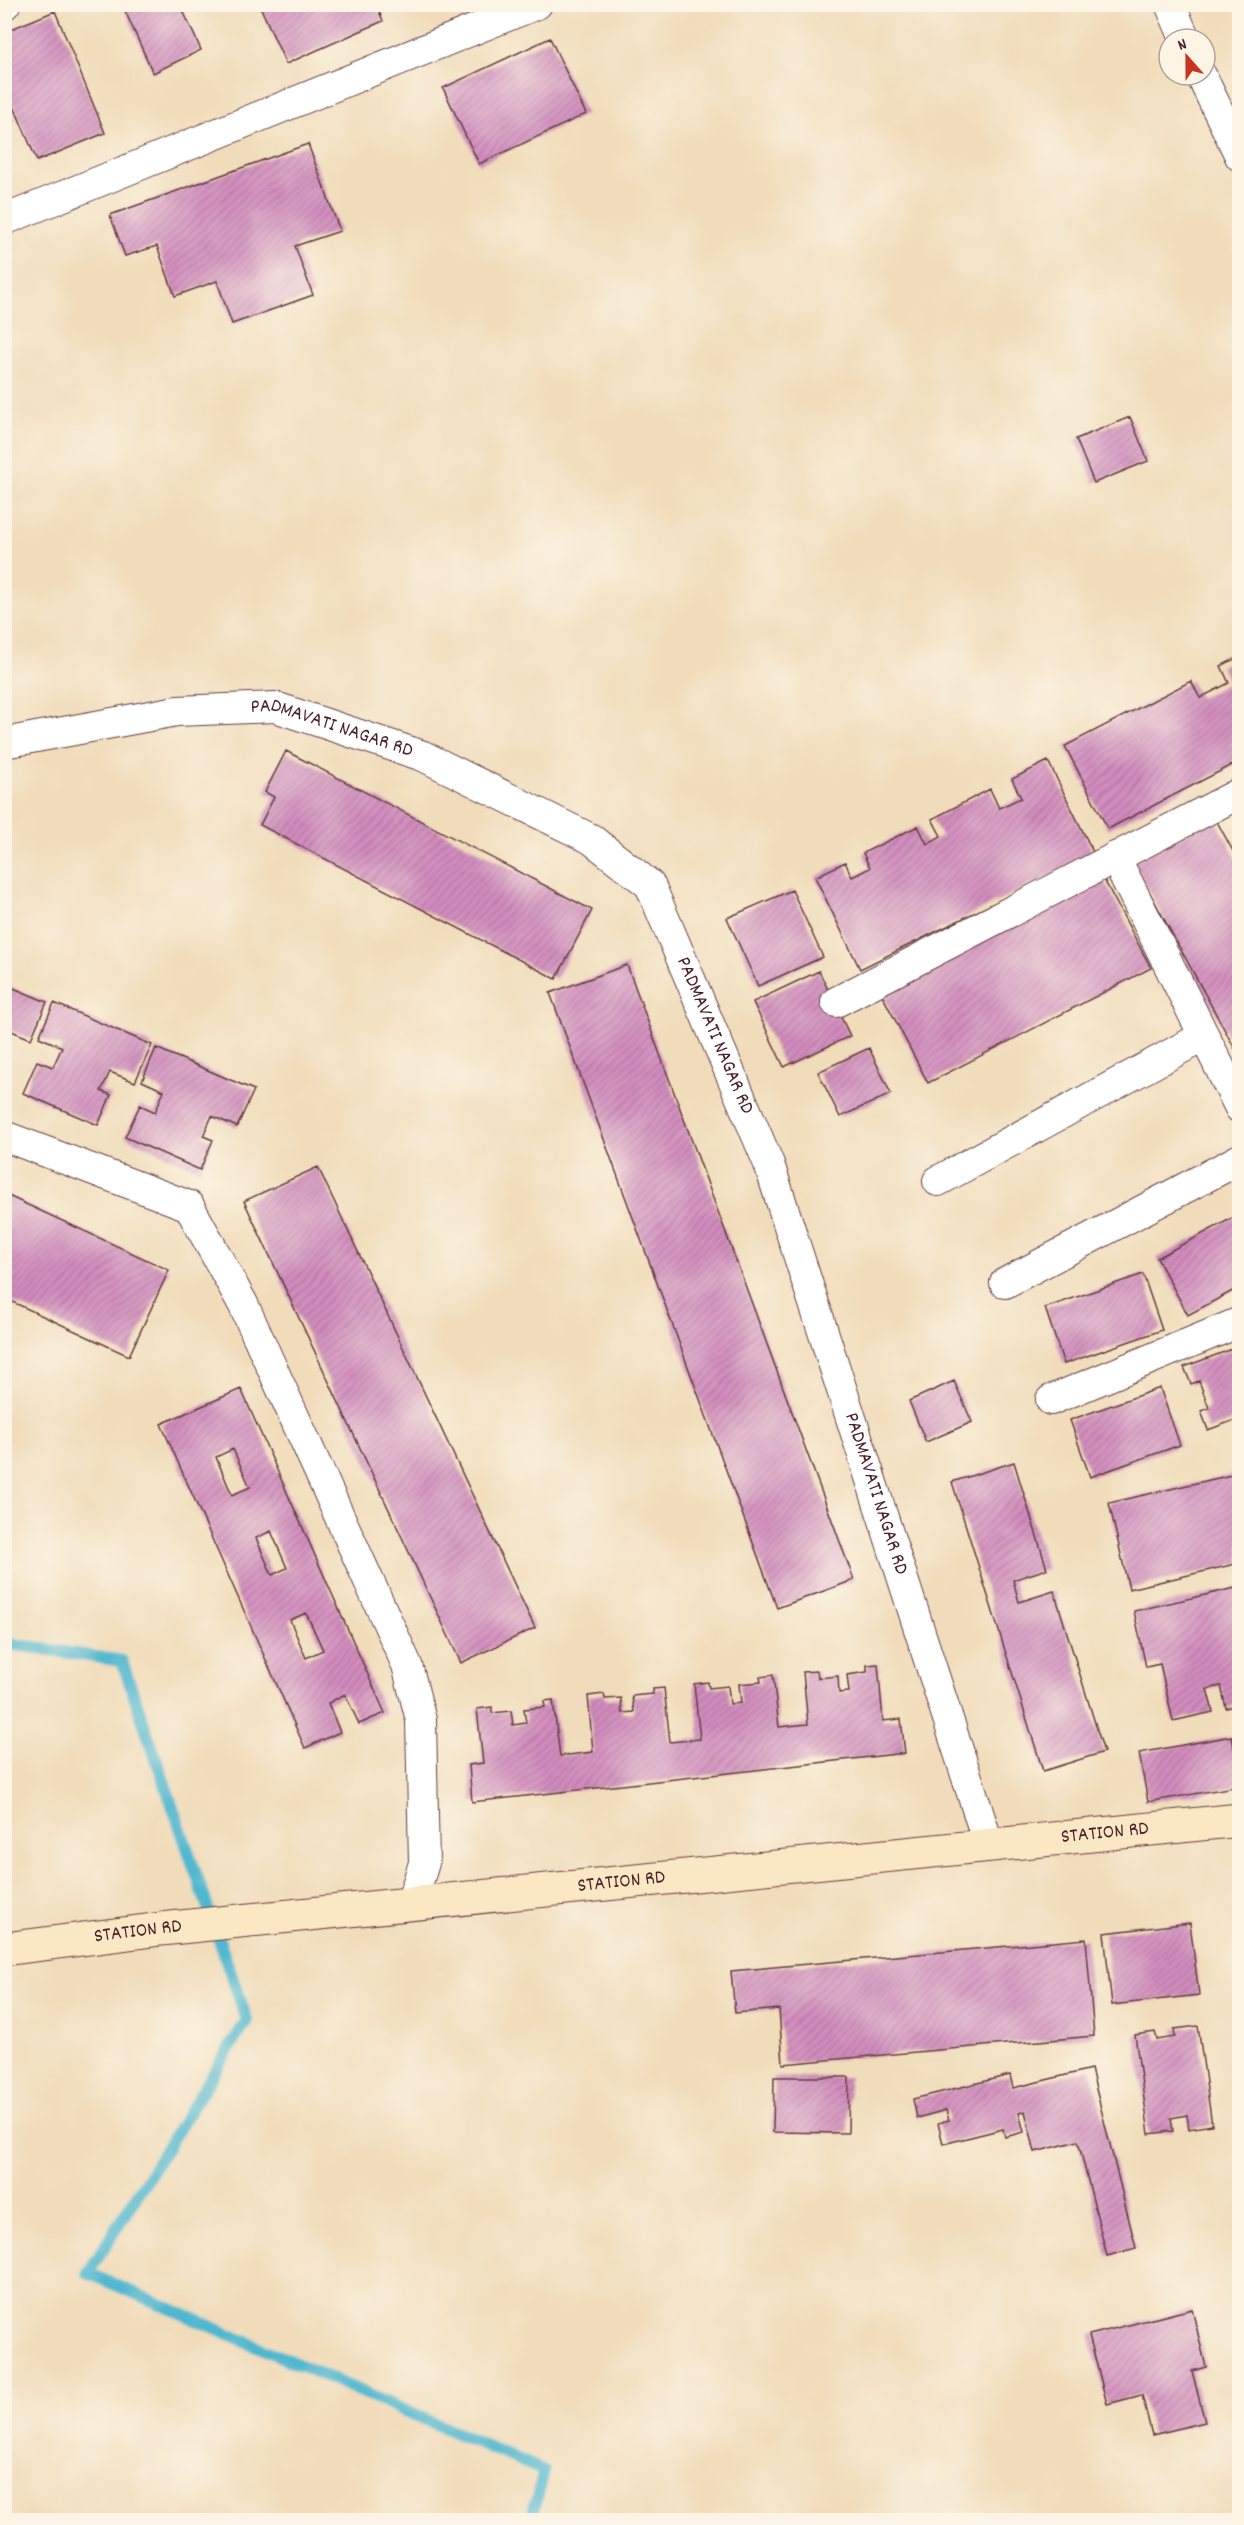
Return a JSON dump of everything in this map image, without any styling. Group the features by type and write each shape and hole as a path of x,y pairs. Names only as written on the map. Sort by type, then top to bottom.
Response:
{"main road":[{"name":"STATION RD","path":"4,1949 161,1929 1239,1820"}],"street":[{"path":"4,220 537,4"},
{"path":"1170,4 1180,27"},
{"path":"1207,87 1239,156"},
{"name":"PADMAVATI NAGAR RD","path":"4,743 177,711 275,706 423,756 591,839 650,885 769,1164 989,1846"},
{"path":"836,1002 1115,857 1237,799"},
{"path":"1115,857 1239,1108"},
{"path":"938,1181 1204,1036"},
{"path":"4,1136 189,1206 243,1304 406,1665 421,1720 424,1851 424,1863 411,1904"},
{"path":"1005,1283 1239,1158"},
{"path":"1051,1400 1239,1322"}],"building":[{"path":"122,4 180,4 201,50 153,73"},
{"path":"259,4 376,4 383,21 286,64"},
{"path":"55,11 105,133 37,161 4,83 4,32"},
{"path":"550,38 586,114 479,164 443,88"},
{"path":"4,99 14,121 4,125"},
{"path":"308,144 340,231 295,246 313,295 232,324 217,281 175,296 157,246 125,256 110,215"},
{"path":"1130,417 1148,461 1094,483 1076,439"},
{"path":"1240,656 1240,761 1108,829 1065,746 1191,681 1200,698 1229,683 1221,666"},
{"path":"286,751 592,910 556,979 260,825 274,797 265,792"},
{"path":"1048,761 1094,854 860,969 815,877 845,862 852,877 870,868 863,853 918,826 927,844 941,836 932,819 990,789 999,808 1021,798 1012,779"},
{"path":"1215,818 1240,864 1240,1058 1133,862"},
{"path":"1102,876 1151,968 928,1083 880,991"},
{"path":"792,890 823,957 758,986 727,918"},
{"path":"627,965 854,1580 777,1608 550,993"},
{"path":"819,971 850,1036 784,1067 753,1002"},
{"path":"4,984 47,1002 31,1039 4,1028"},
{"path":"54,1003 152,1045 135,1082 110,1072 101,1091 111,1095 98,1125 23,1093 37,1061 53,1067 62,1047 39,1037"},
{"path":"156,1048 254,1090 237,1127 212,1116 203,1136 213,1140 200,1170 125,1137 140,1105 155,1112 164,1091 142,1081"},
{"path":"869,1048 891,1094 840,1117 818,1072"},
{"path":"318,1167 535,1628 461,1663 244,1201"},
{"path":"4,1194 169,1270 129,1356 4,1298"},
{"path":"1236,1216 1240,1222 1240,1287 1188,1315 1157,1258"},
{"path":"1143,1274 1162,1330 1064,1364 1045,1308"},
{"path":"1240,1346 1240,1418 1208,1430 1201,1411 1209,1408 1199,1381 1191,1384 1184,1367"},
{"path":"954,1381 972,1422 926,1442 909,1401"},
{"path":"1160,1388 1180,1445 1090,1477 1070,1420"},
{"path":"241,1389 385,1713 359,1724 345,1694 328,1703 340,1732 305,1748 161,1424","holes":["233,1449 250,1487 232,1495 216,1457","271,1531 287,1568 272,1575 256,1538","306,1613 323,1650 306,1658 290,1620"]},
{"path":"1014,1462 1047,1569 1013,1580 1019,1602 1054,1591 1104,1752 1043,1771 952,1482"},
{"path":"1240,1473 1240,1563 1129,1589 1109,1503"},
{"path":"1240,1587 1240,1705 1226,1708 1221,1686 1207,1689 1213,1712 1173,1721 1160,1664 1146,1667 1134,1611"},
{"path":"878,1664 883,1721 901,1719 905,1753 472,1802 469,1765 483,1763 477,1709 492,1707 492,1713 511,1711 513,1725 526,1723 524,1709 545,1707 544,1701 553,1700 560,1756 593,1752 588,1696 604,1694 605,1699 621,1698 622,1713 634,1712 632,1696 653,1694 653,1689 664,1688 670,1742 700,1739 694,1684 708,1682 709,1688 728,1686 730,1704 741,1703 739,1684 761,1682 760,1677 773,1675 779,1727 808,1724 803,1672 817,1671 818,1678 838,1676 839,1693 849,1692 847,1675 867,1672 867,1665"},
{"path":"1232,1736 1240,1786 1148,1802 1139,1753"},
{"path":"1190,1923 1199,1995 1112,2005 1104,1933"},
{"path":"1086,1939 1094,2036 783,2064 779,2009 735,2013 731,1971"},
{"path":"1198,2026 1212,2125 1189,2129 1187,2115 1171,2118 1173,2131 1149,2134 1135,2035 1155,2032 1157,2040 1175,2037 1174,2029"},
{"path":"1091,2069 1136,2248 1107,2256 1078,2141 1035,2152 1025,2111 1019,2113 1024,2132 1005,2137 1003,2129 943,2144 938,2123 949,2120 946,2110 917,2118 913,2099 1010,2075 1013,2088"},
{"path":"774,2077 849,2077 848,2133 773,2132"},
{"path":"1192,2309 1206,2367 1192,2371 1205,2422 1152,2435 1142,2395 1107,2404 1089,2335"}],"waterway":[{"path":"4,1643 122,1661 247,2020 88,2273 544,2471 531,2520"}]}
